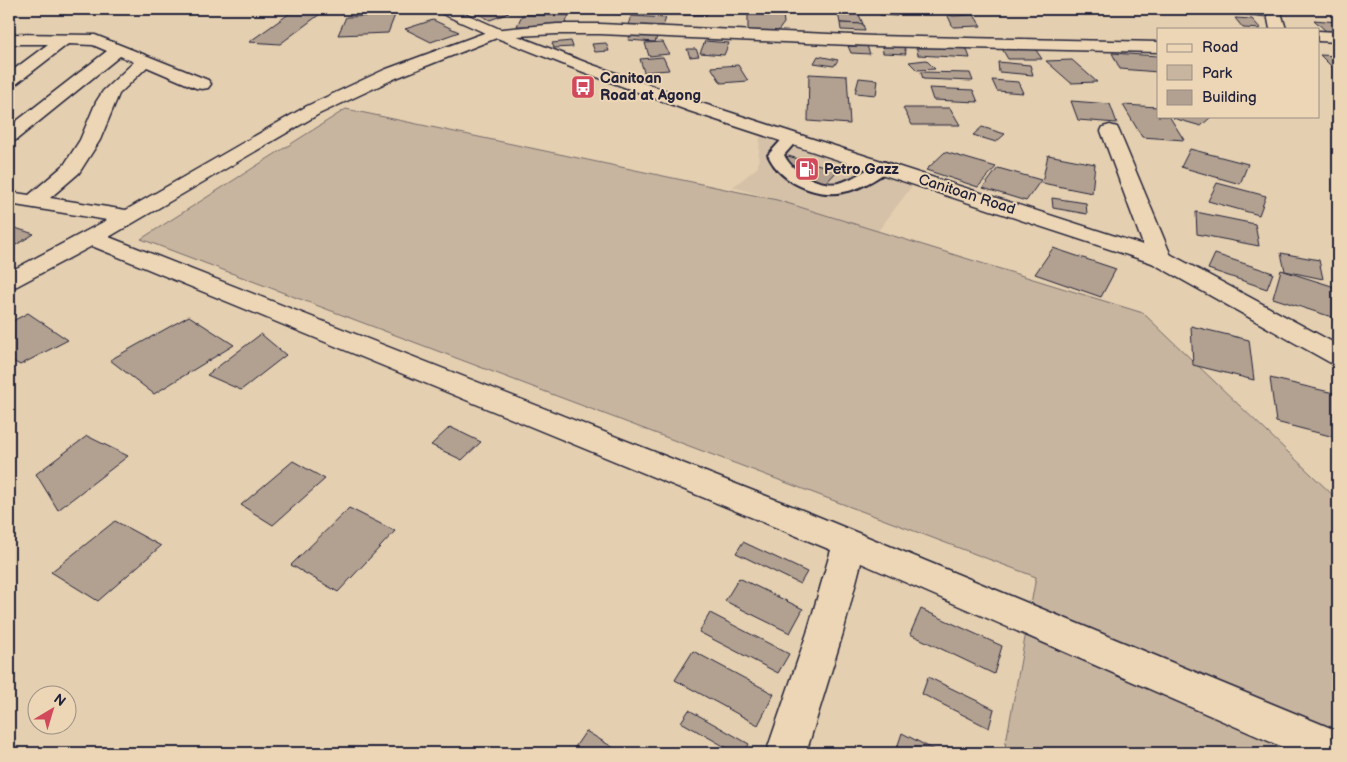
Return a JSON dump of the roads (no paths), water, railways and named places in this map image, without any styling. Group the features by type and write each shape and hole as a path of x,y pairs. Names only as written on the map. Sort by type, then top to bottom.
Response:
{"street":[{"name":"Canitoan Road","path":"443,9 497,33 676,100 1160,258 1338,356"},
{"path":"1273,9 1278,28"},
{"path":"9,281 129,217 312,110 390,74 497,33 557,29 600,29 874,41 1157,47"},
{"path":"1320,36 1338,37"},
{"path":"9,81 65,39"},
{"path":"9,40 95,40 202,84"},
{"path":"9,136 118,49"},
{"path":"32,203 72,169 90,140 105,102 112,91 146,60"},
{"path":"1110,131 1160,258"},
{"path":"9,198 129,217"},
{"path":"89,237 849,544 1338,751"},
{"path":"786,753 825,634 849,544"}],"lane":[{"path":"791,138 776,155 782,167 794,176 812,184 833,189 848,186 884,167"}],"place":[{"name":"Canitoan Road at Agong","path":"583,87"},
{"name":"Petro Gazz","path":"807,169"}]}
